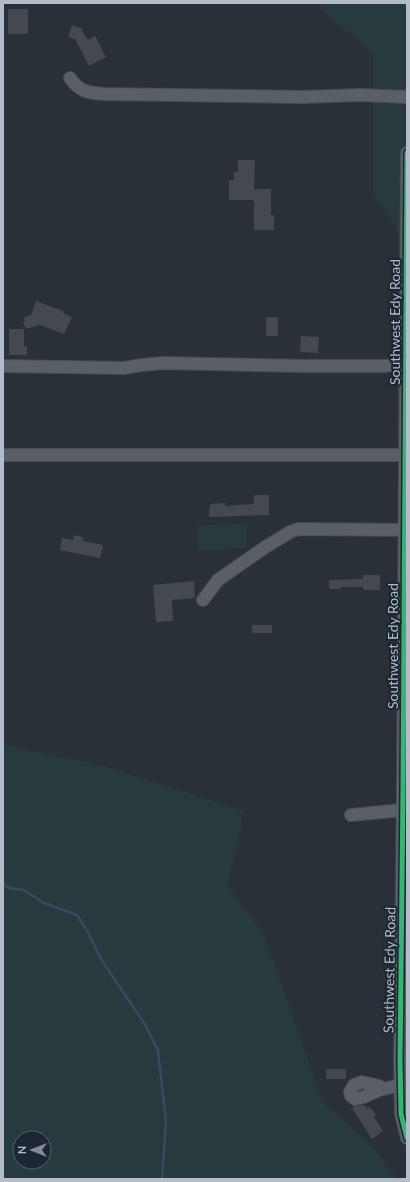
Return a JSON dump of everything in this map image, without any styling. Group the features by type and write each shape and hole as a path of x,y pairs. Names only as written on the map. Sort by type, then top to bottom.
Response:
{"street":[{"path":"70,78 75,85 88,93 105,94 301,97 361,95 407,97"},
{"name":"Southwest Edy Road","path":"407,153 405,792 403,810 400,1085 402,1114 407,1138"},
{"path":"3,366 124,368 164,363 305,366 384,366 406,364"},
{"path":"3,455 406,455"},
{"path":"203,600 218,580 264,548 290,532 298,529 405,530"},
{"path":"351,815 403,810"},
{"path":"379,1090 400,1085"}],"green space":[{"path":"320,3 407,3 407,246 373,194 373,53 321,10"},
{"path":"246,524 247,548 198,550 197,525"},
{"path":"3,745 105,766 244,811 228,886 263,932 323,1102 372,1146 397,1179 3,1179"}],"building":[{"path":"8,9 28,9 28,34 8,34"},
{"path":"72,25 83,29 82,31 88,40 95,36 106,57 89,66 75,39 68,37"},
{"path":"238,160 255,160 254,189 271,189 271,215 274,215 274,230 254,230 253,200 229,200 229,180 234,180 234,172 238,172"},
{"path":"36,301 63,311 63,313 72,317 64,334 40,325 26,329 23,322 25,321 24,318 31,315"},
{"path":"266,317 278,317 278,336 266,336"},
{"path":"9,329 24,329 24,346 27,346 27,355 9,355"},
{"path":"301,336 319,337 318,353 300,352"},
{"path":"254,495 269,495 269,515 209,517 210,504 225,503 225,506 254,504"},
{"path":"74,535 83,537 83,541 103,545 100,558 60,550 62,538 73,540"},
{"path":"363,575 380,575 380,590 363,590 363,587 341,587 341,589 329,589 329,580 363,579"},
{"path":"194,581 195,598 172,600 173,621 156,622 153,585"},
{"path":"252,625 272,625 272,633 252,633"},
{"path":"326,1069 346,1069 346,1079 326,1079"},
{"path":"365,1105 367,1109 370,1107 376,1115 374,1117 383,1131 372,1139 352,1108 355,1106"}],"waterway":[{"path":"3,883 9,888 24,890 44,903 77,915 88,932 101,959 146,1026 158,1051 166,1121 162,1179"}],"cycle path":[{"path":"407,153 400,1060 401,1114 407,1138"}]}
